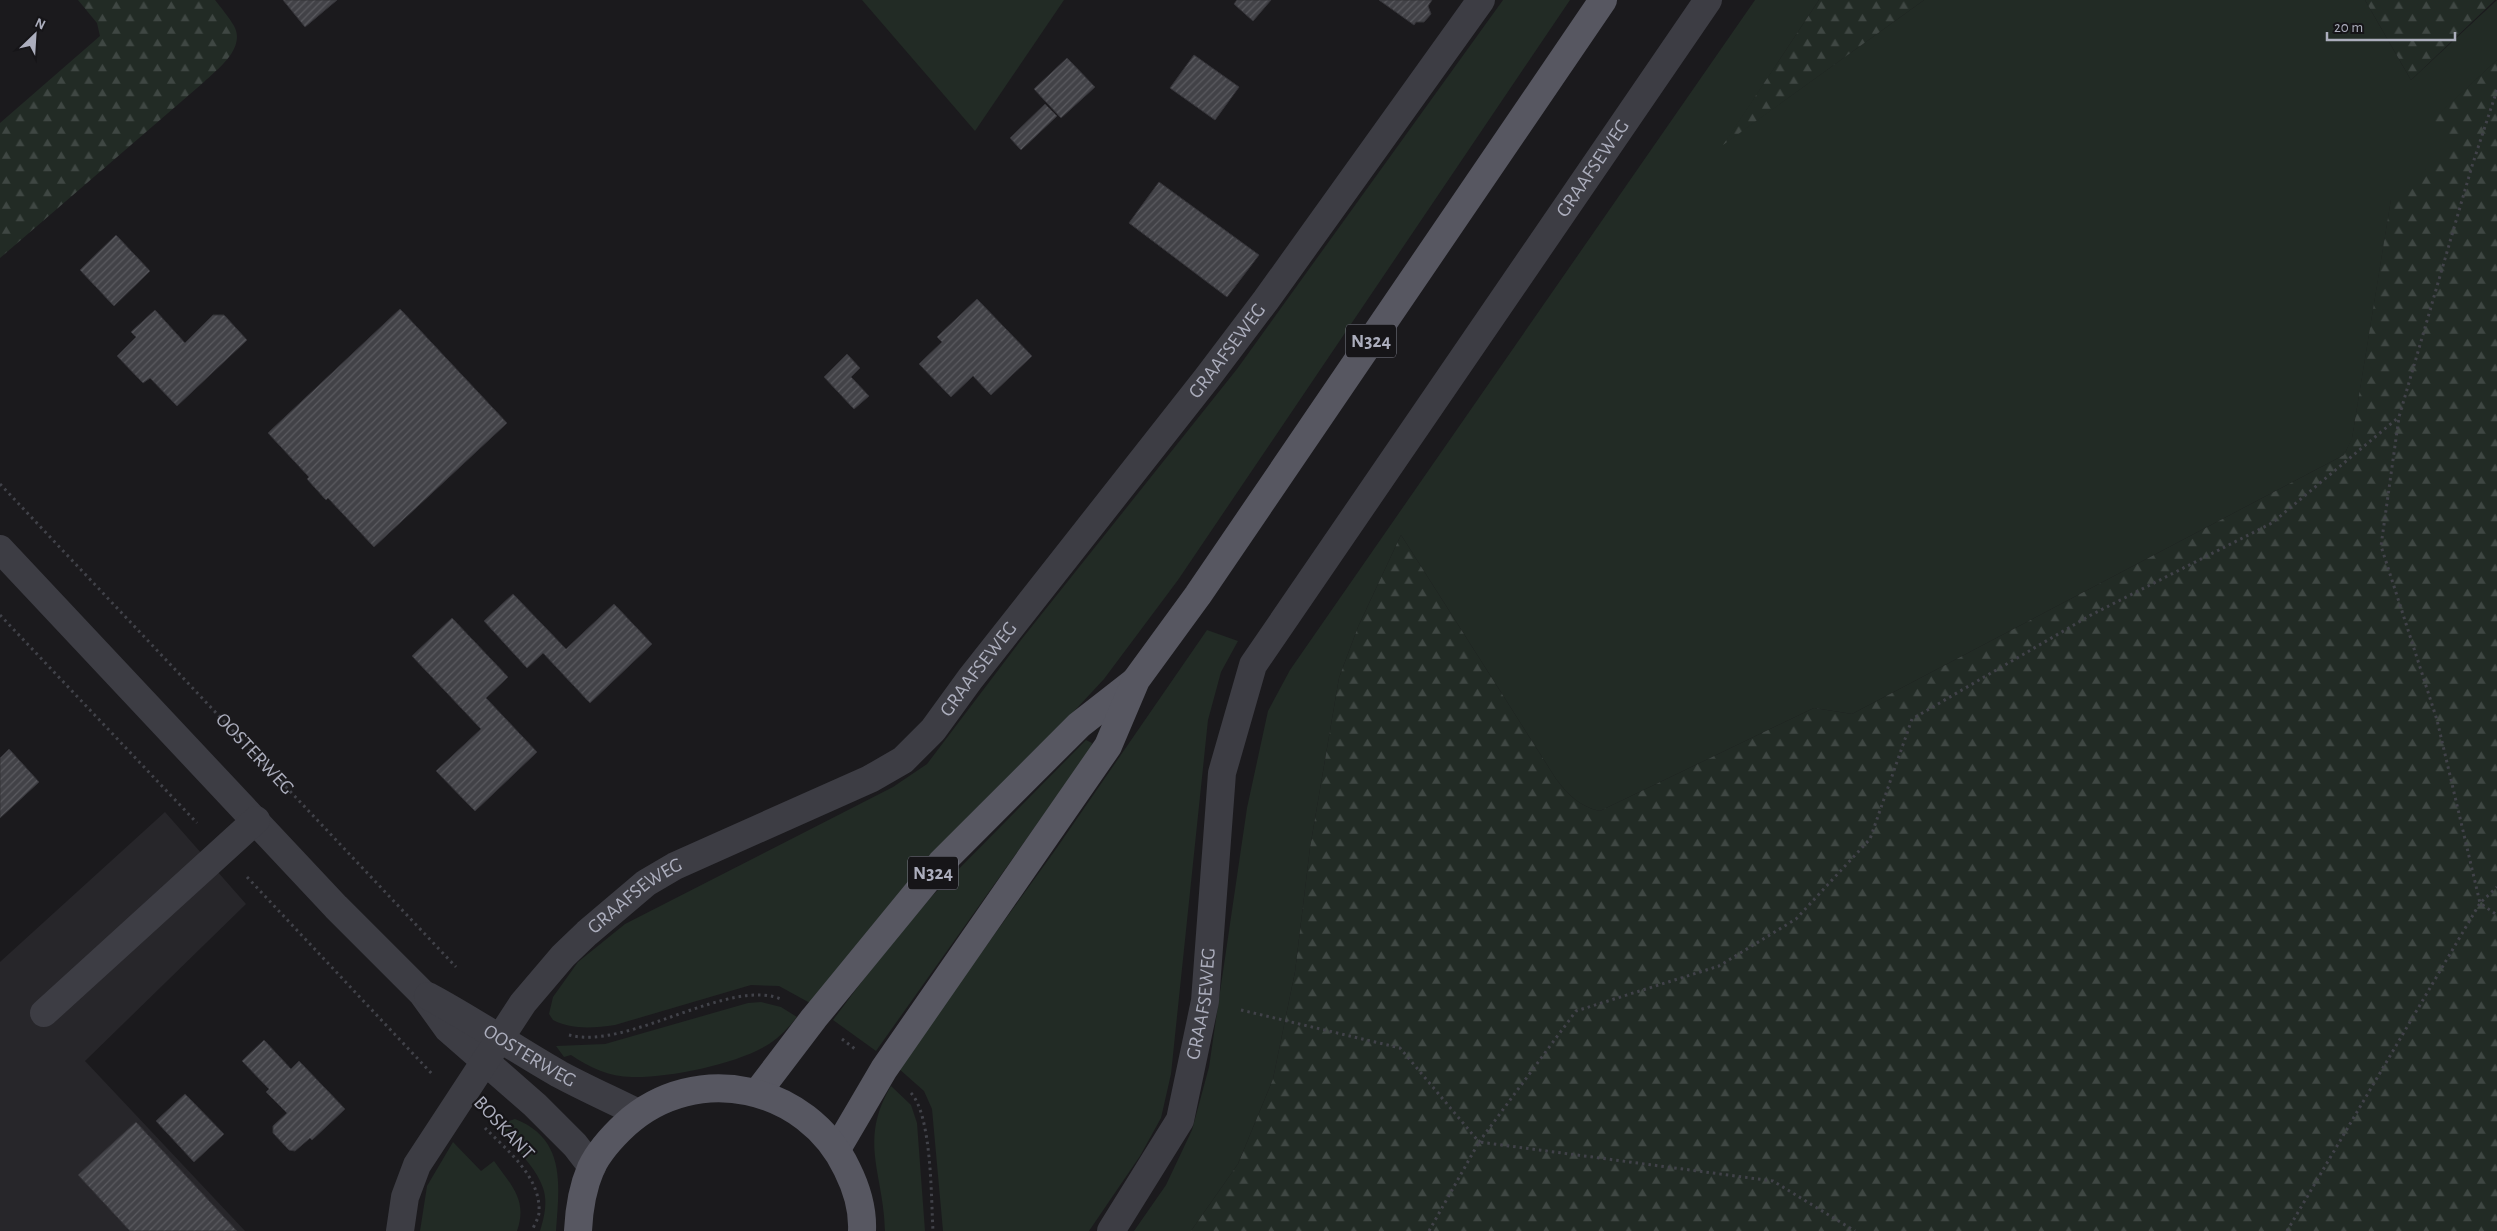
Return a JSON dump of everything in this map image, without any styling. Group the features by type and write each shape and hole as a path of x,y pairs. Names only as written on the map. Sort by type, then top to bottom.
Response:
{"main road":[{"name":"N324","path":"837,1149 884,1070 1108,746 1136,680 1198,595 1603,0"},
{"name":"N324","path":"757,1092 814,1018 941,863 1079,725 1136,680"},
{"path":"578,1231 580,1201 592,1167 612,1137 638,1113 675,1094 716,1087 757,1092 788,1105 815,1124 837,1149 855,1187 862,1231"}],"street":[{"name":"GRAAFSEWEG","path":"400,1231 405,1197 417,1165 523,1003 563,956 618,906 646,884 675,866 870,779 903,760 918,748 1213,371 1481,0"},
{"name":"GRAAFSEWEG","path":"1111,1231 1180,1120 1205,1001 1222,773 1253,665 1708,0"},
{"name":"OOSTERWEG","path":"0,549 336,907 422,993 448,1029 493,1051 561,1075 638,1113"},
{"path":"44,1013 256,820"},
{"name":"OOSTERWEG","path":"493,1051 592,1167"}],"path":[{"path":"2497,90 2472,166 2399,417 2381,546 2437,720 2480,903 2497,915"},
{"path":"1430,1231 1479,1142 1576,1011 1719,966 1796,919 1870,839 1912,719 2091,616 2272,523 2399,417"},
{"name":"OOSTERWEG","path":"0,484 457,968"},
{"path":"2287,1231 2480,903 2497,888"},
{"path":"1205,1001 1400,1048 1479,1142 1773,1181 1855,1231"},
{"name":"BOSKANT","path":"459,1103 515,1158 534,1186 539,1213 532,1231"}],"shaded area":[{"path":"165,812 246,904 85,1061 245,1231 0,1231 0,962"}],"green space":[{"path":"78,0 215,0 234,26 237,34 236,42 229,57 204,82 0,258 0,123 100,36 97,23"},
{"path":"862,0 1064,0 975,131"},
{"path":"1503,0 1570,0 1178,580 1104,679 810,1003 779,986 751,985 615,1025 575,1027 553,1020 549,1014 553,997 578,962 625,924 893,787 927,764 1021,640 1237,369"},
{"path":"1755,0 1819,0 1725,143 1924,0 2365,0 2411,80 2497,0 2497,60 2433,120 2450,149 2391,200 2352,439 2344,455 1852,714 1814,708 1600,811 1586,807 1570,795 1556,779 1401,535 1358,627 1339,678 1310,848 1295,972 1273,1079 1238,1164 1191,1231 1134,1231 1166,1185 1192,1130 1209,1067 1247,808 1268,711 1290,670"},
{"path":"1819,0 1924,0 1723,145"},
{"path":"2365,0 2495,0 2411,80"},
{"path":"2497,60 2497,1231 1191,1231 1238,1164 1273,1079 1295,972 1310,848 1339,678 1358,627 1401,535 1556,779 1570,795 1586,807 1600,811 1814,708 1852,714 2344,455 2352,438 2391,199 2449,149 2432,120"},
{"path":"1207,630 1238,641 1221,672 1208,720 1171,1074 1161,1118 1140,1156 1089,1231 943,1231 932,1109 924,1091 898,1068 1056,849"},
{"path":"1086,740 1092,743 1091,748 876,1051 833,1020 881,956 933,895"},
{"path":"761,1002 781,1007 797,1017 784,1032 769,1044 740,1058 703,1068 665,1075 624,1077 585,1064 571,1055 564,1057 556,1046 605,1044 748,1003"},
{"path":"891,1086 911,1105 917,1123 925,1231 885,1231 874,1141 881,1106"},
{"path":"515,1119 532,1128 544,1139 552,1152 558,1182 556,1231 540,1231 545,1204 540,1180 523,1155 496,1125"},
{"path":"453,1142 481,1171 494,1161 512,1186 519,1202 520,1210 517,1231 420,1231 427,1186"}],"building":[{"path":"283,0 337,0 305,27"},
{"path":"1237,0 1271,0 1253,21 1234,4"},
{"path":"1379,0 1432,0 1428,6 1431,14 1424,22 1416,22 1414,25"},
{"path":"1194,55 1239,87 1215,120 1170,88"},
{"path":"1067,58 1095,87 1061,118 1034,89"},
{"path":"1045,104 1057,116 1021,150 1010,138"},
{"path":"1159,182 1259,255 1227,297 1129,223"},
{"path":"116,235 150,271 114,306 80,270"},
{"path":"977,299 1032,356 991,395 973,376 951,397 919,364 942,342 937,337"},
{"path":"400,309 507,423 374,547 328,498 326,500 307,479 309,477 268,433"},
{"path":"155,310 185,343 213,315 224,315 247,340 177,406 150,378 143,383 117,356 136,337 131,332"},
{"path":"847,354 860,368 851,377 869,396 854,409 824,377"},
{"path":"513,594 566,649 614,604 652,644 590,703 543,653 527,668 484,621"},
{"path":"452,618 508,677 486,698 537,752 475,811 436,771 481,729 412,656"},
{"path":"9,749 39,782 0,818 0,758"},
{"path":"264,1040 291,1069 299,1061 345,1109 312,1140 310,1138 295,1151 289,1150 273,1133 273,1126 287,1113 266,1092 269,1089 242,1061"},
{"path":"185,1094 224,1134 194,1162 156,1121"},
{"path":"136,1122 237,1231 130,1231 78,1175"}]}
